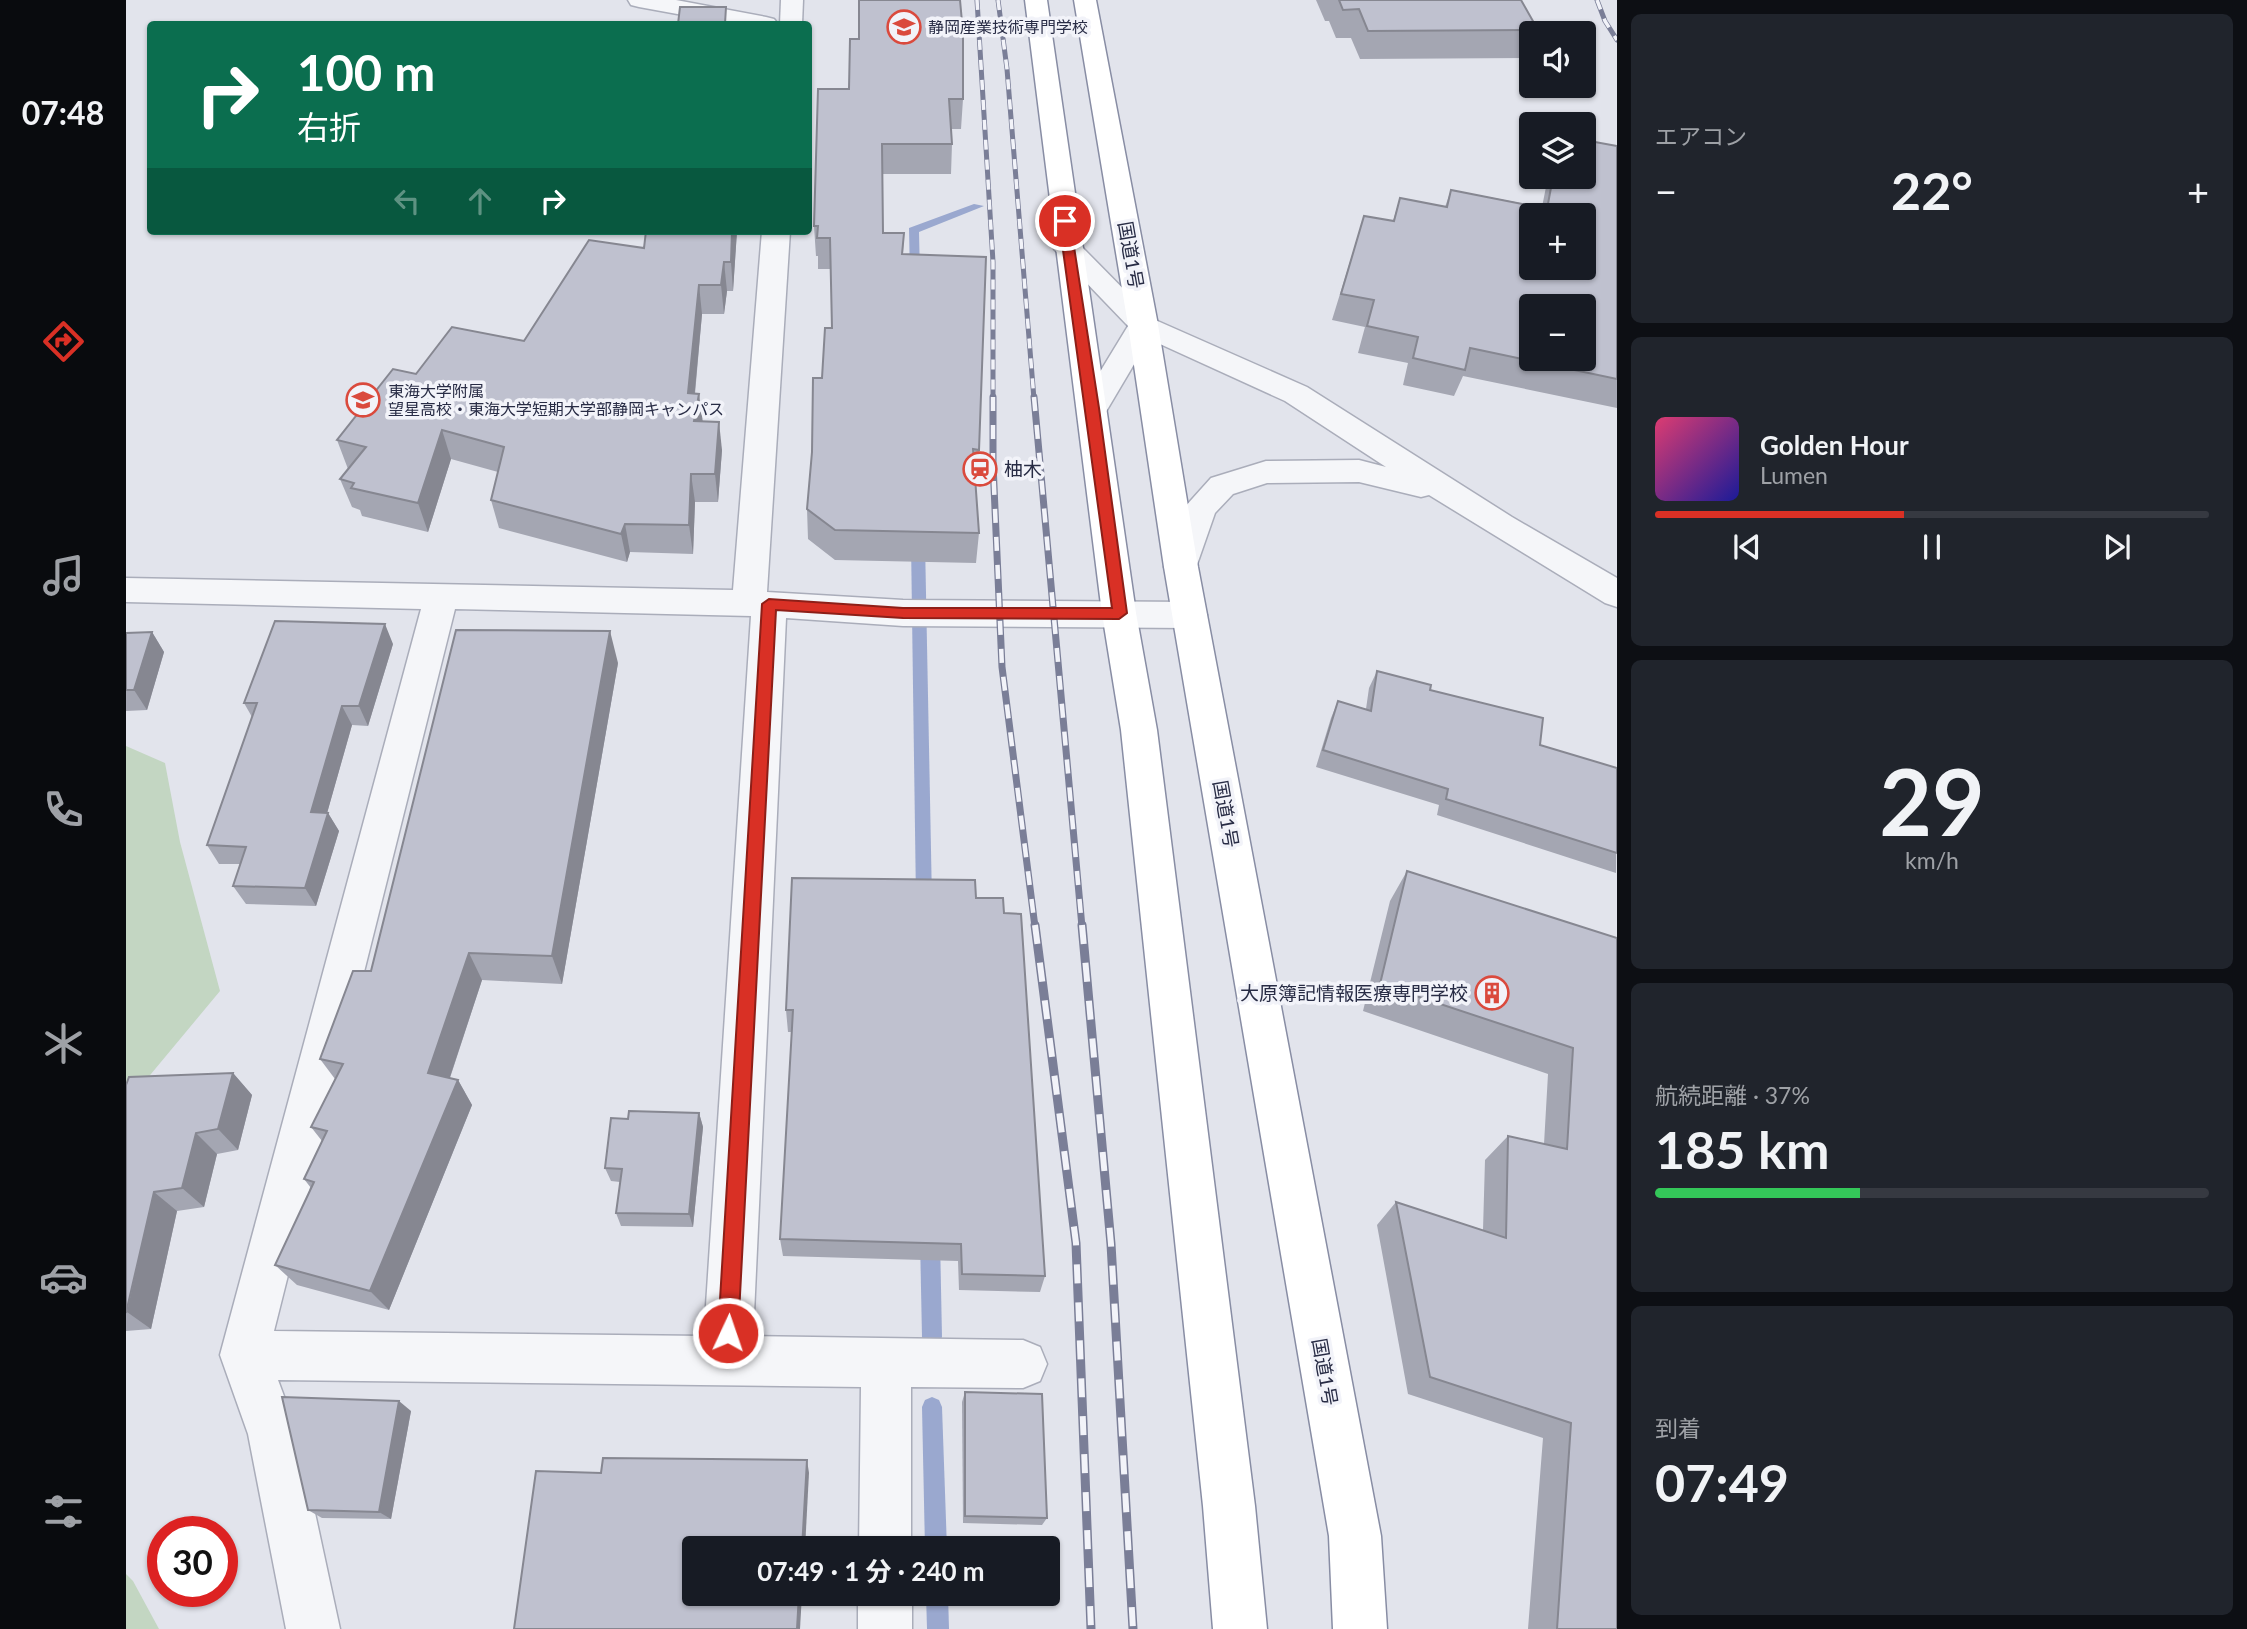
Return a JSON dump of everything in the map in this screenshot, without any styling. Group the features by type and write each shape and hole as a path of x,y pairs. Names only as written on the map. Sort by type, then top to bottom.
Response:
{"highway":[{"path":"1036,0 1119,613 1139,730 1229,1506 1240,1629"},
{"name":"国道1号","path":"1086,0 1143,325 1181,567 1354,1536 1360,1629"}],"street":[{"path":"639,0 750,21"},
{"path":"790,21 792,0"},
{"path":"727,1360 776,235"},
{"path":"1068,248 1143,325 1296,394 1450,493 1617,594"},
{"path":"1093,408 1143,325"},
{"path":"1181,567 1200,508 1222,486 1265,472 1359,471 1450,493"},
{"path":"126,590 759,604 916,613 1190,615"},
{"path":"313,1629 273,1434 244,1355 441,598"},
{"path":"244,1355 1023,1364"},
{"path":"885,1536 886,1362"},
{"path":"885,1606 885,1629"}],"green space":[{"path":"126,746 165,763 180,842 220,991 126,1104"},
{"path":"126,1574 133,1581 159,1629 126,1629"}],"building":[{"path":"859,0 960,0 963,99 949,99 952,144 882,144 883,233 904,233 902,254 986,257 979,450 973,449 979,533 835,530 807,509 812,452 813,378 822,378 825,328 832,328 830,238 817,238 818,226 814,226 818,89 849,89 850,39 859,39"},
{"path":"1339,0 1521,0 1533,21 1519,21 1519,30 1368,31 1359,9 1343,10"},
{"path":"680,7 726,7 725,21 678,21"},
{"path":"1596,142 1617,146 1617,379 1579,371 1596,371 1596,294 1519,294 1519,358 1470,348 1465,370 1413,358 1418,337 1367,326 1374,300 1341,294 1364,216 1394,221 1400,198 1447,207 1451,190 1519,203 1519,280 1596,280 1596,203 1548,203 1551,189 1596,189"},
{"path":"646,235 732,235 731,262 724,262 721,285 699,285 688,393 699,394 694,421 719,422 715,474 691,474 689,525 625,524 621,534 491,500 504,447 442,430 418,503 351,488 354,483 340,479 366,447 337,440 393,369 416,374 452,327 524,341 589,240 644,248"},
{"path":"275,621 385,624 359,706 342,706 311,812 328,813 305,888 233,886 246,847 207,845 257,703 244,703"},
{"path":"456,630 610,631 552,956 469,953 428,1073 458,1080 370,1291 275,1265 314,1182 304,1179 327,1131 311,1127 343,1064 320,1059 353,971 371,971"},
{"path":"152,632 134,690 126,690 126,633"},
{"path":"1377,671 1431,685 1430,690 1543,718 1540,745 1617,768 1617,853 1446,799 1448,789 1323,750 1338,701 1371,711"},
{"path":"1407,871 1617,938 1617,1629 1557,1629 1571,1423 1430,1377 1396,1202 1506,1238 1508,1136 1567,1149 1573,1048 1380,984"},
{"path":"792,878 975,880 976,898 1003,898 1004,913 1021,914 1045,1276 962,1274 961,1244 780,1239 793,1010 786,1010"},
{"path":"233,1073 218,1129 196,1133 182,1188 154,1192 126,1313 126,1085 129,1077"},
{"path":"629,1111 699,1113 689,1214 616,1213 622,1169 605,1168 611,1118 628,1119"},
{"path":"965,1392 1042,1394 1047,1518 965,1516"},
{"path":"282,1397 399,1401 379,1512 308,1510"},
{"path":"603,1458 807,1460 803,1536 682,1536 682,1606 798,1606 797,1629 514,1629 536,1471 601,1473"}],"waterway":[{"path":"914,275 913,230 978,206"},
{"path":"918,542 924,901"},
{"path":"930,1238 932,1337"},
{"path":"932,1407 936,1536"},
{"path":"937,1606 938,1629"}],"railway":[{"path":"977,0 993,262 993,464 1002,667 1035,927"},
{"path":"998,0 1007,69 1034,399"},
{"path":"1597,0 1605,21 1617,40"},
{"path":"1034,397 1082,927"},
{"path":"1035,925 1076,1243 1091,1629"},
{"path":"1082,925 1111,1244 1133,1629"}],"place":[{"name":"静岡産業技術専門学校","path":"904,27"},
{"name":"東海大学附属 望星高校・東海大学短期大学部静岡キャンパス","path":"363,400"},
{"name":"柚木","path":"980,469"},
{"name":"大原簿記情報医療専門学校","path":"1492,993"}],"route":[{"path":"728,1333 769,604 903,613 1119,613 1093,408 1065,221"}]}
